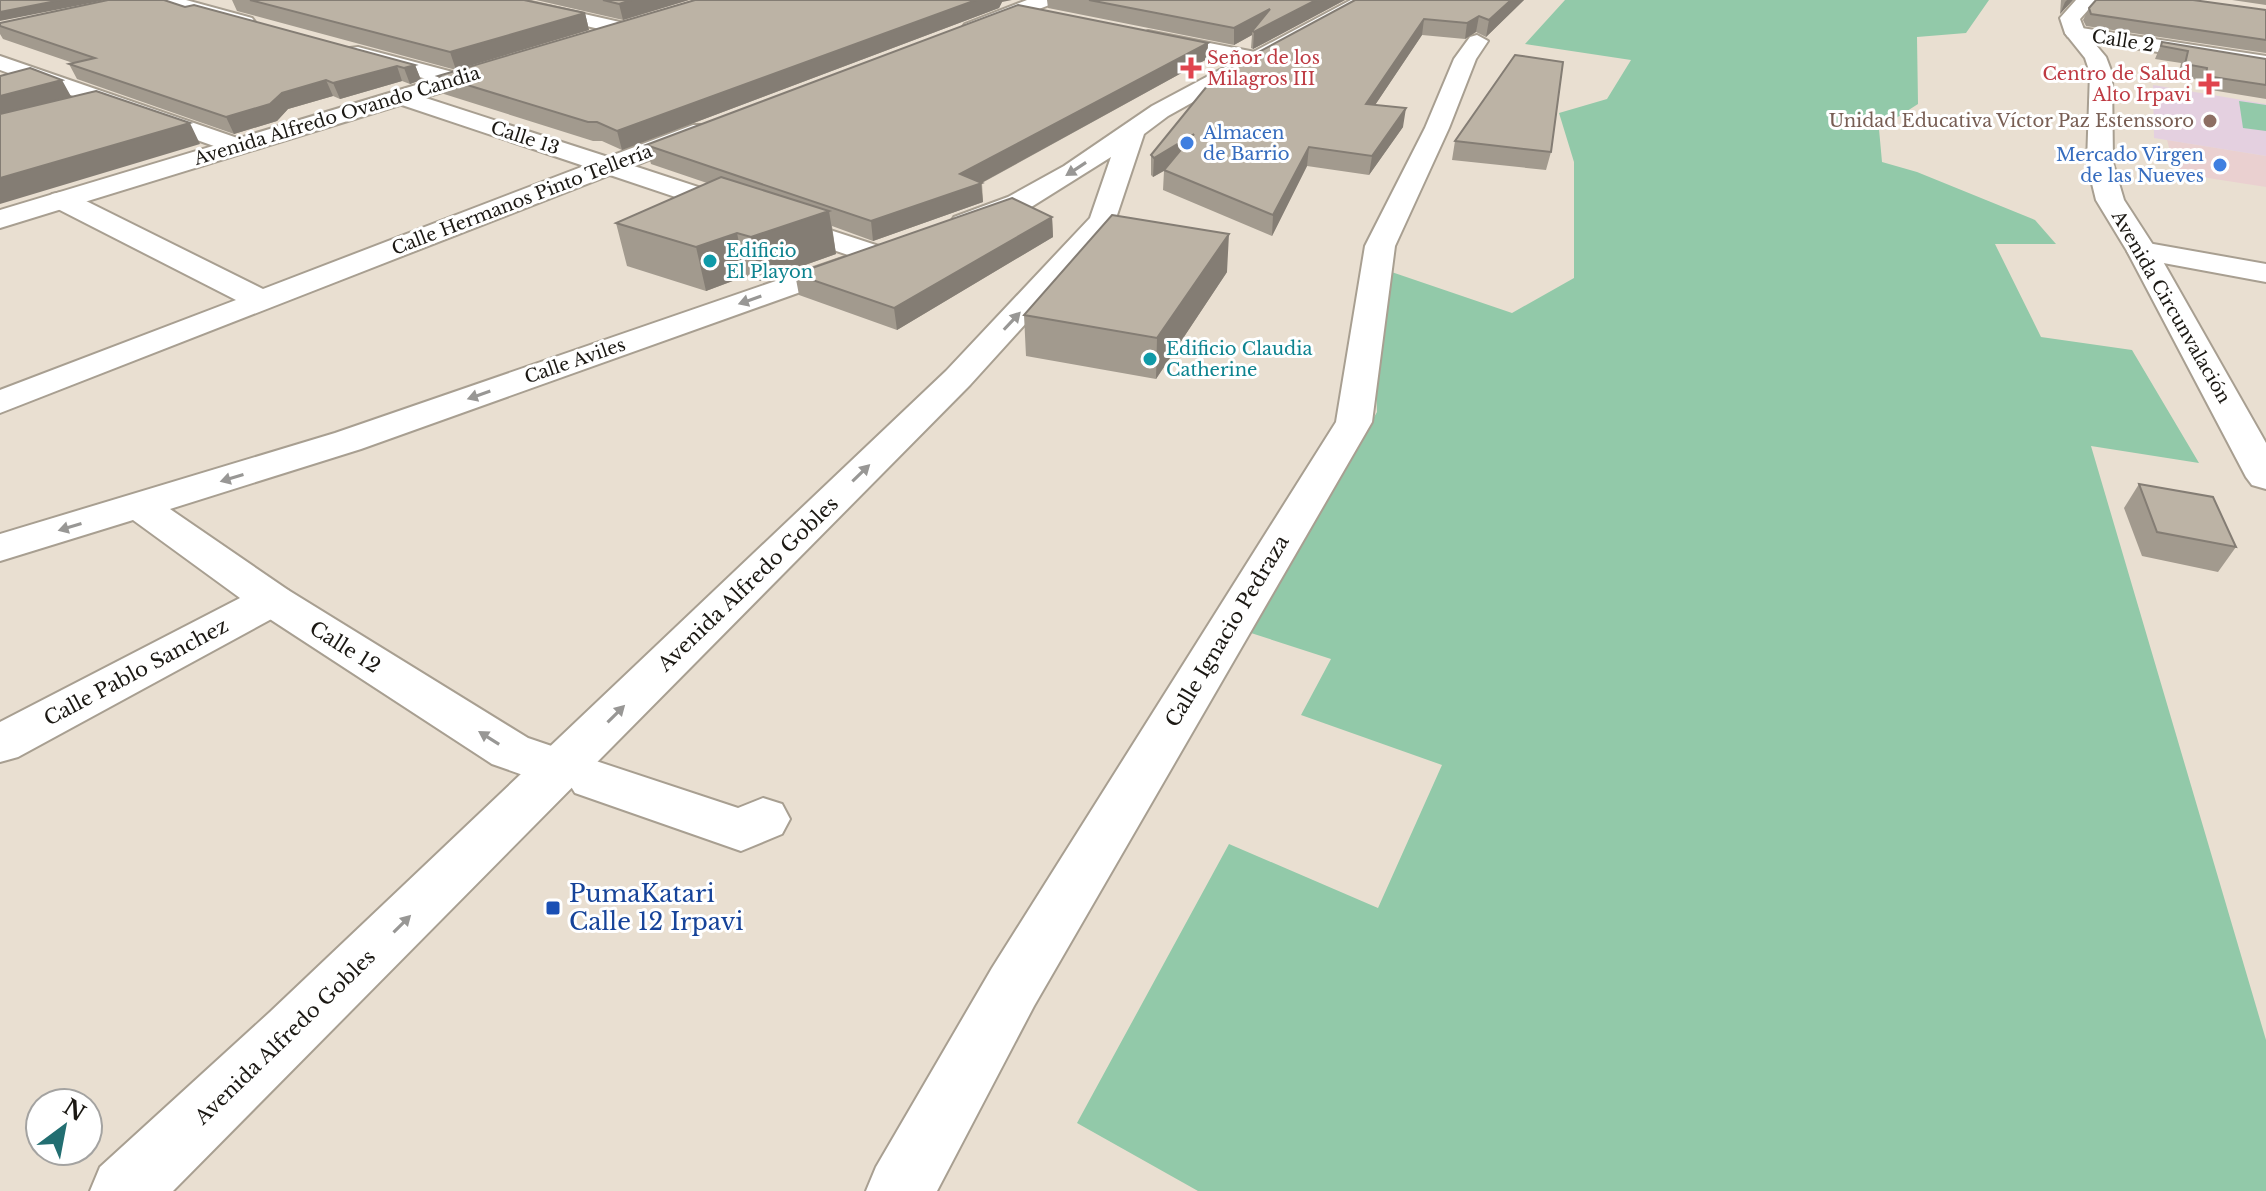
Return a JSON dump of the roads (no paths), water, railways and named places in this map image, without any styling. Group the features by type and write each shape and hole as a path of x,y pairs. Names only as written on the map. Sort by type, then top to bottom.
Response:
{"street":[{"path":"164,0 272,30"},
{"path":"496,0 633,27 583,42"},
{"path":"935,234 1018,203 1073,172 1160,111 1366,0"},
{"path":"2075,33 2070,18 2087,0"},
{"path":"976,2 1017,11 1049,9"},
{"path":"947,37 1017,11"},
{"path":"1127,33 1255,59"},
{"name":"Calle 2","path":"2075,33 2266,63"},
{"name":"Avenida Circunvalación","path":"2075,33 2095,57 2101,73 2100,163 2110,200 2142,251 2266,477"},
{"name":"Calle Ignacio Pedraza","path":"900,1191 1013,987 1354,422 1380,246 1437,128 1465,59 1477,41"},
{"path":"333,46 456,80"},
{"name":"Avenida Alfredo Ovando Candia","path":"0,219 527,59"},
{"path":"2,64 237,146"},
{"name":"Calle 13","path":"401,97 609,166 891,250"},
{"path":"61,113 107,101"},
{"name":"Calle Hermanos Pinto Tellería","path":"0,402 728,121"},
{"name":"Avenida Alfredo Gobles","path":"124,1191 292,1032 577,774 958,378 1086,209 1132,131"},
{"path":"62,200 261,300"},
{"path":"1018,203 1086,209"},
{"name":"Calle Aviles","path":"0,548 348,441 891,250"},
{"path":"2142,251 2266,273"},
{"name":"Calle 12","path":"140,506 272,600 510,751 741,830 763,819"},
{"name":"Calle Pablo Sanchez","path":"0,744 272,600"}],"place":[{"name":"Señor de los Milagros III","path":"1191,68"},
{"name":"Centro de Salud Alto Irpavi","path":"2209,84"},
{"name":"Unidad Educativa Víctor Paz Estenssoro","path":"2210,121"},
{"name":"Almacen de Barrio","path":"1187,143"},
{"name":"Mercado Virgen de las Nueves","path":"2220,165"},
{"name":"Edificio El Playon","path":"710,261"},
{"name":"Edificio Claudia Catherine","path":"1150,359"},
{"name":"PumaKatari Calle 12 Irpavi","path":"553,908"}]}
